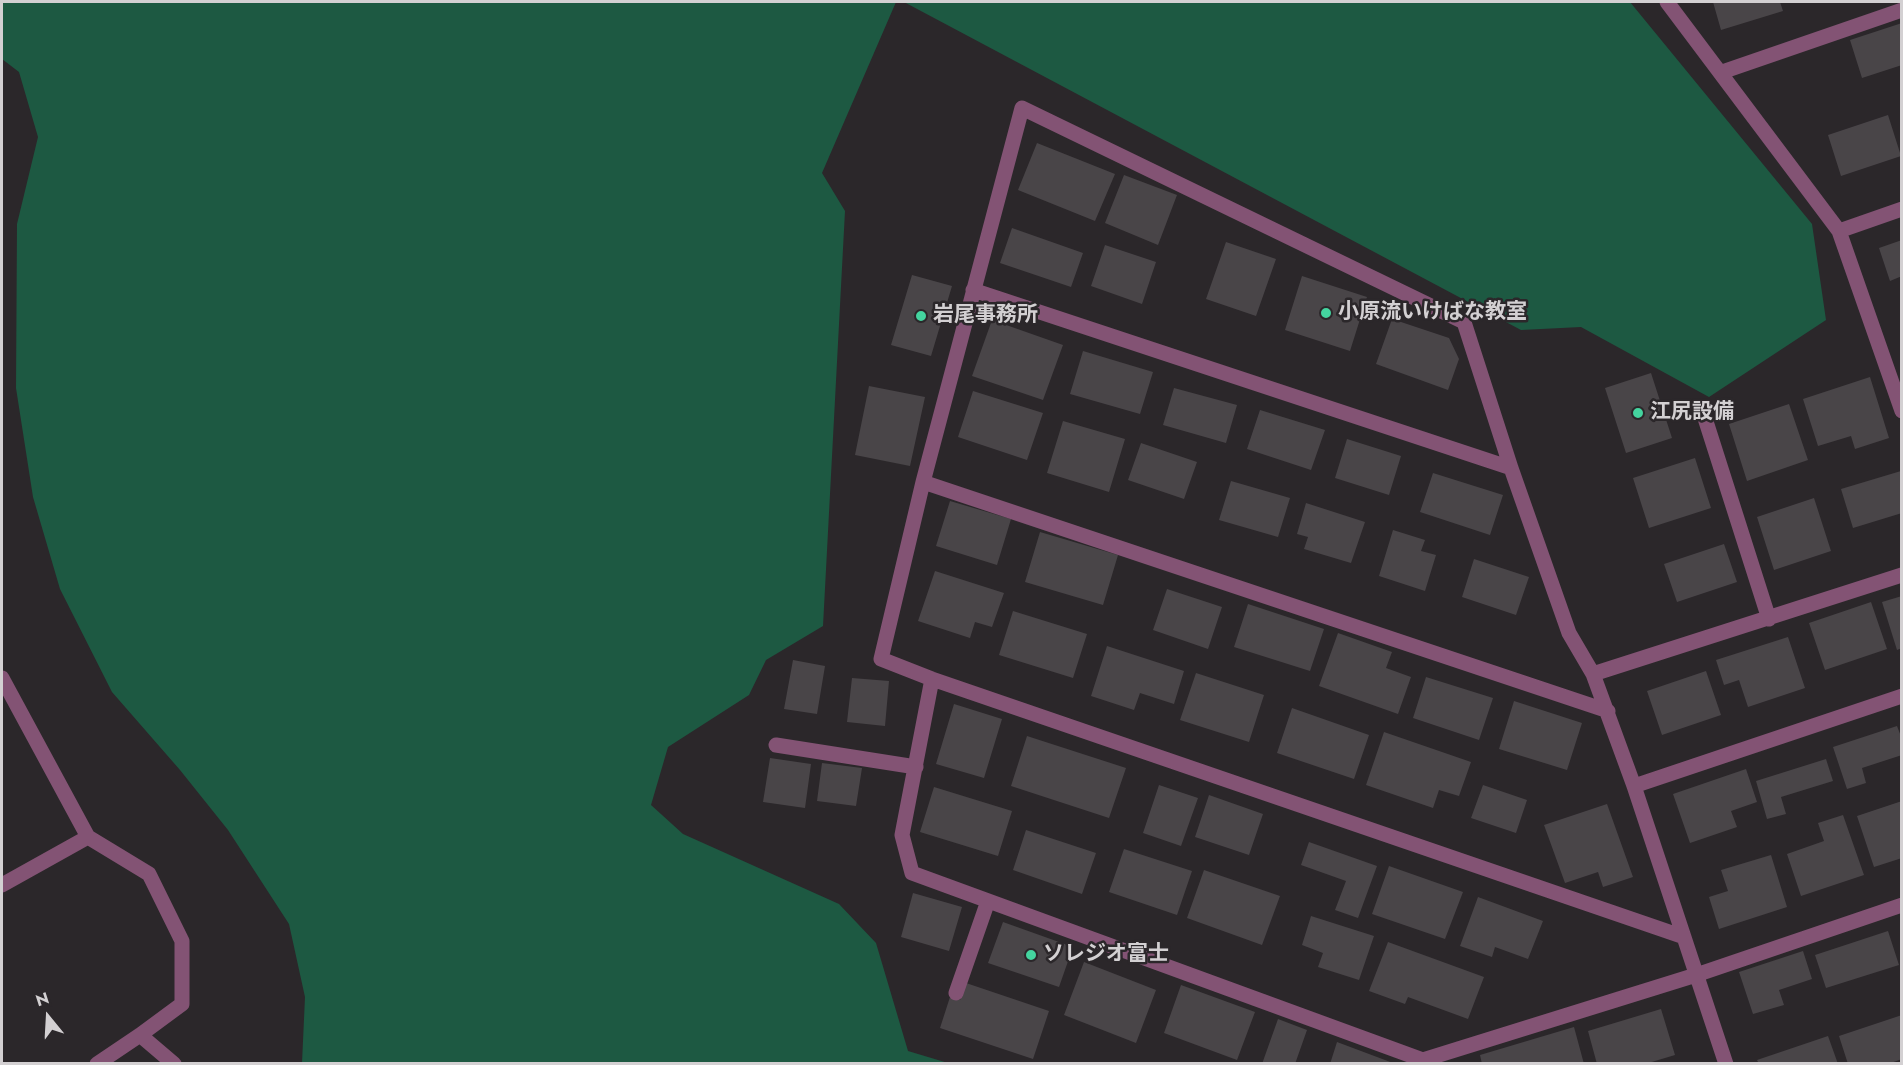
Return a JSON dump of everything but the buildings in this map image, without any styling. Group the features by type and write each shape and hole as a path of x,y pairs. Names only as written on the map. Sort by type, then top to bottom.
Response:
{"street":[{"path":"1667,2 1722,72 1839,231 1902,411"},
{"path":"1722,72 1902,9"},
{"path":"1684,937 932,680 881,659 923,482 1022,108 1464,322 1511,468 1569,633 1593,674 1608,711 1634,786 1684,937 1696,975 1726,1064"},
{"path":"1839,231 1902,209"},
{"path":"973,290 1511,468"},
{"path":"1703,412 1769,619"},
{"path":"923,482 1608,711"},
{"path":"1593,674 1902,575"},
{"path":"2,678 88,837 148,874 182,941 182,1004 97,1064"},
{"path":"932,680 902,835 912,873 1423,1060 1696,975 1902,905"},
{"path":"1634,786 1902,696"},
{"path":"776,746 916,767"},
{"path":"2,885 88,837"},
{"path":"956,993 988,901"},
{"path":"140,1035 174,1064"}],"green space":[{"path":"2,2 896,2 822,173 845,211 823,626 766,660 749,695 668,747 651,805 683,834 839,904 876,943 908,1051 948,1063 302,1063 305,997 289,924 228,830 180,770 112,692 60,589 33,497 16,388 17,224 38,137 19,72 2,59"},
{"path":"904,2 1630,2 1812,224 1826,320 1709,397 1581,327 1521,330"}],"place":[{"name":"小原流いけばな教室","path":"1326,313"},
{"name":"岩尾事務所","path":"921,316"},
{"name":"江尻設備","path":"1638,413"},
{"name":"ソレジオ富士","path":"1031,955"}]}
